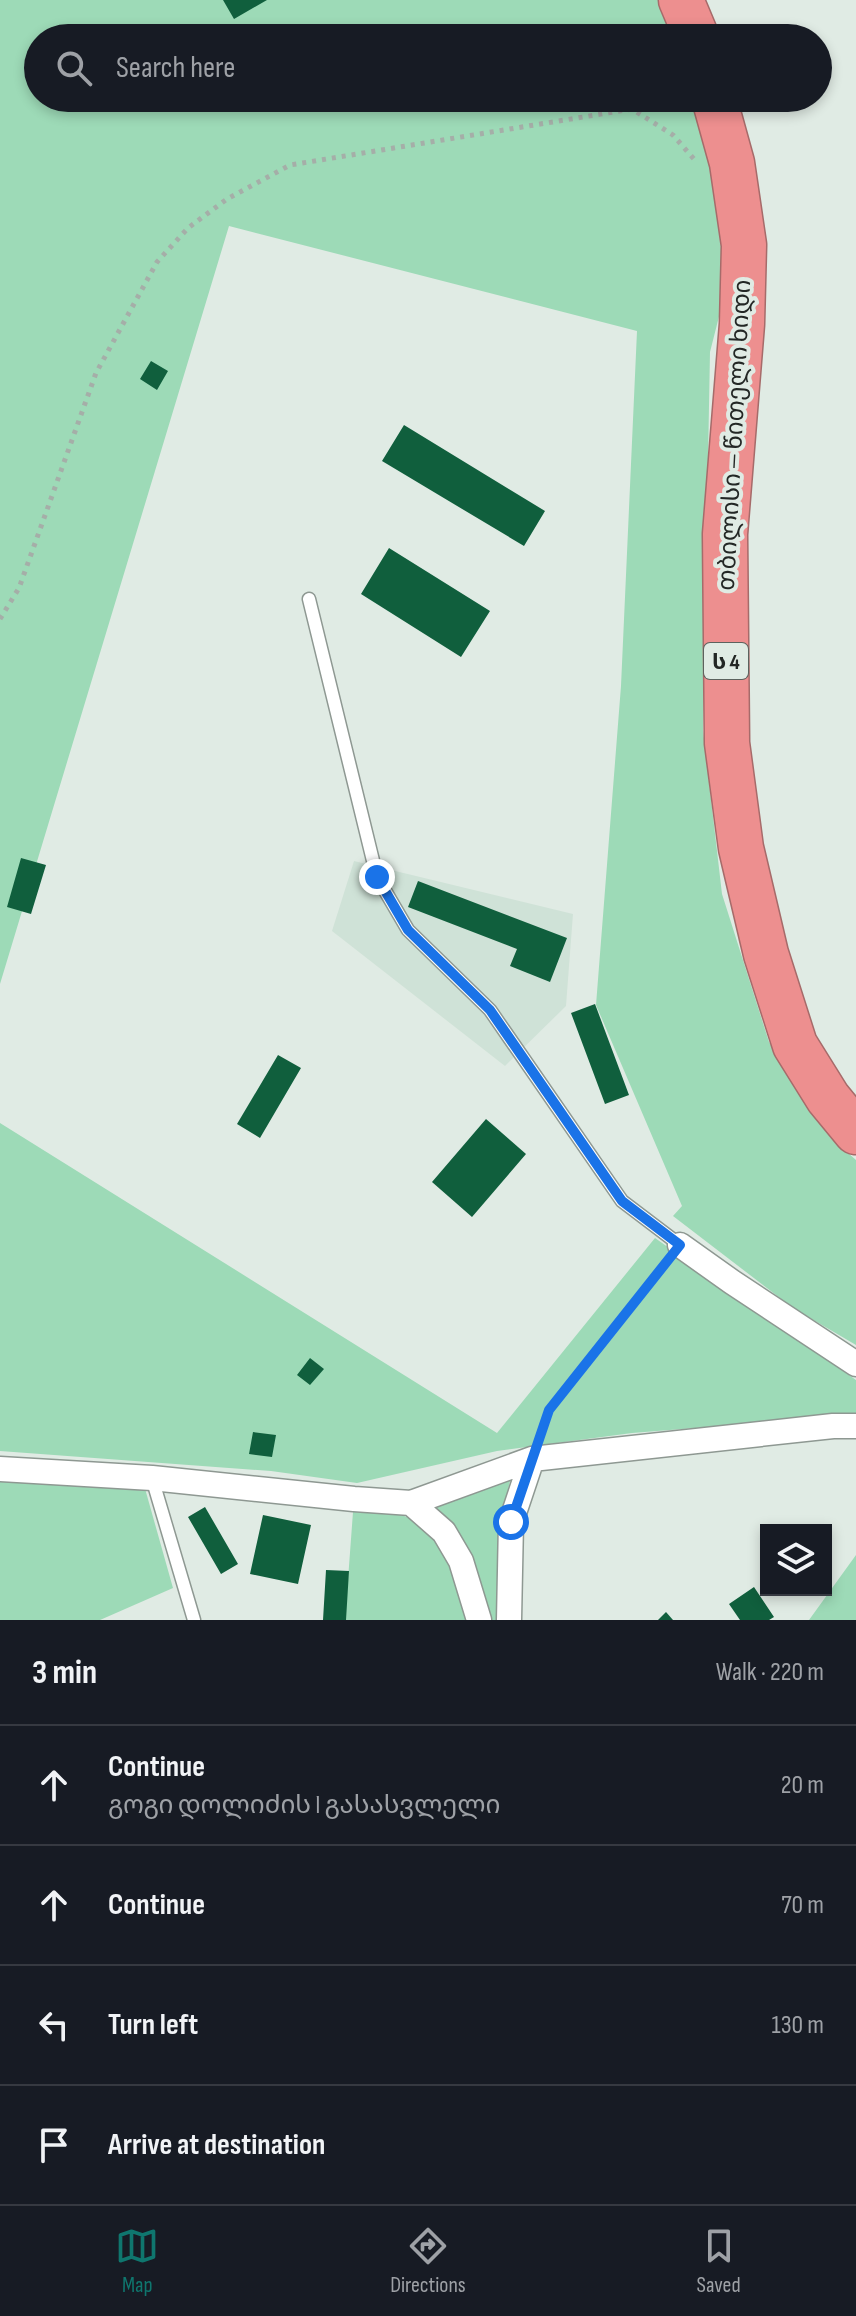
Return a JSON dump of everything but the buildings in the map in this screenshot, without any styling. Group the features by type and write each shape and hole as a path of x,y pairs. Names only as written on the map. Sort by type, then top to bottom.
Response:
{"highway":[{"path":"681,0 691,24"},
{"name":"თბილისი — წითელი ხიდი","path":"718,112 732,163 744,245 742,324 725,534 727,743 741,848 766,954 795,1045 828,1098 856,1132"}],"street":[{"path":"680,1245 856,1364"},
{"path":"0,1469 152,1478 411,1503 532,1459 856,1426"},
{"path":"509,1620 511,1522 532,1459"},
{"path":"411,1503 444,1532 461,1561 479,1620"}],"lane":[{"path":"309,599 377,877 408,930 490,1010 622,1201 680,1245"},
{"path":"152,1478 194,1620"}],"path":[{"path":"0,619 19,588 96,373 157,262 188,228 227,199 290,165 614,112"},
{"path":"637,112 673,135 702,168"},
{"path":"532,1459 549,1410 680,1245"}],"shaded area":[{"path":"354,861 573,914 566,1006 505,1066 332,931"}],"green space":[{"path":"0,0 671,0 680,24 24,24 24,112 707,112 728,281 710,352 703,730 722,894 769,1042 830,1137 856,1160 856,1345 793,1308 673,1216 682,1206 596,1005 621,686 637,331 229,226 0,984"},
{"path":"0,1123 497,1433 655,1238 856,1380 856,1415 632,1433 497,1451 357,1483 271,1471 0,1451"},
{"path":"511,1477 499,1528 502,1565 499,1620 488,1620 431,1507"},
{"path":"0,1481 144,1485 173,1588 100,1620 0,1620"},
{"path":"353,1512 404,1516 430,1533 447,1559 467,1620 345,1620"},
{"path":"856,1555 856,1620 809,1620 826,1596 832,1596 832,1588"}],"route":[{"path":"377,877 408,930 490,1010 622,1201 680,1245 549,1410 511,1522"}]}
